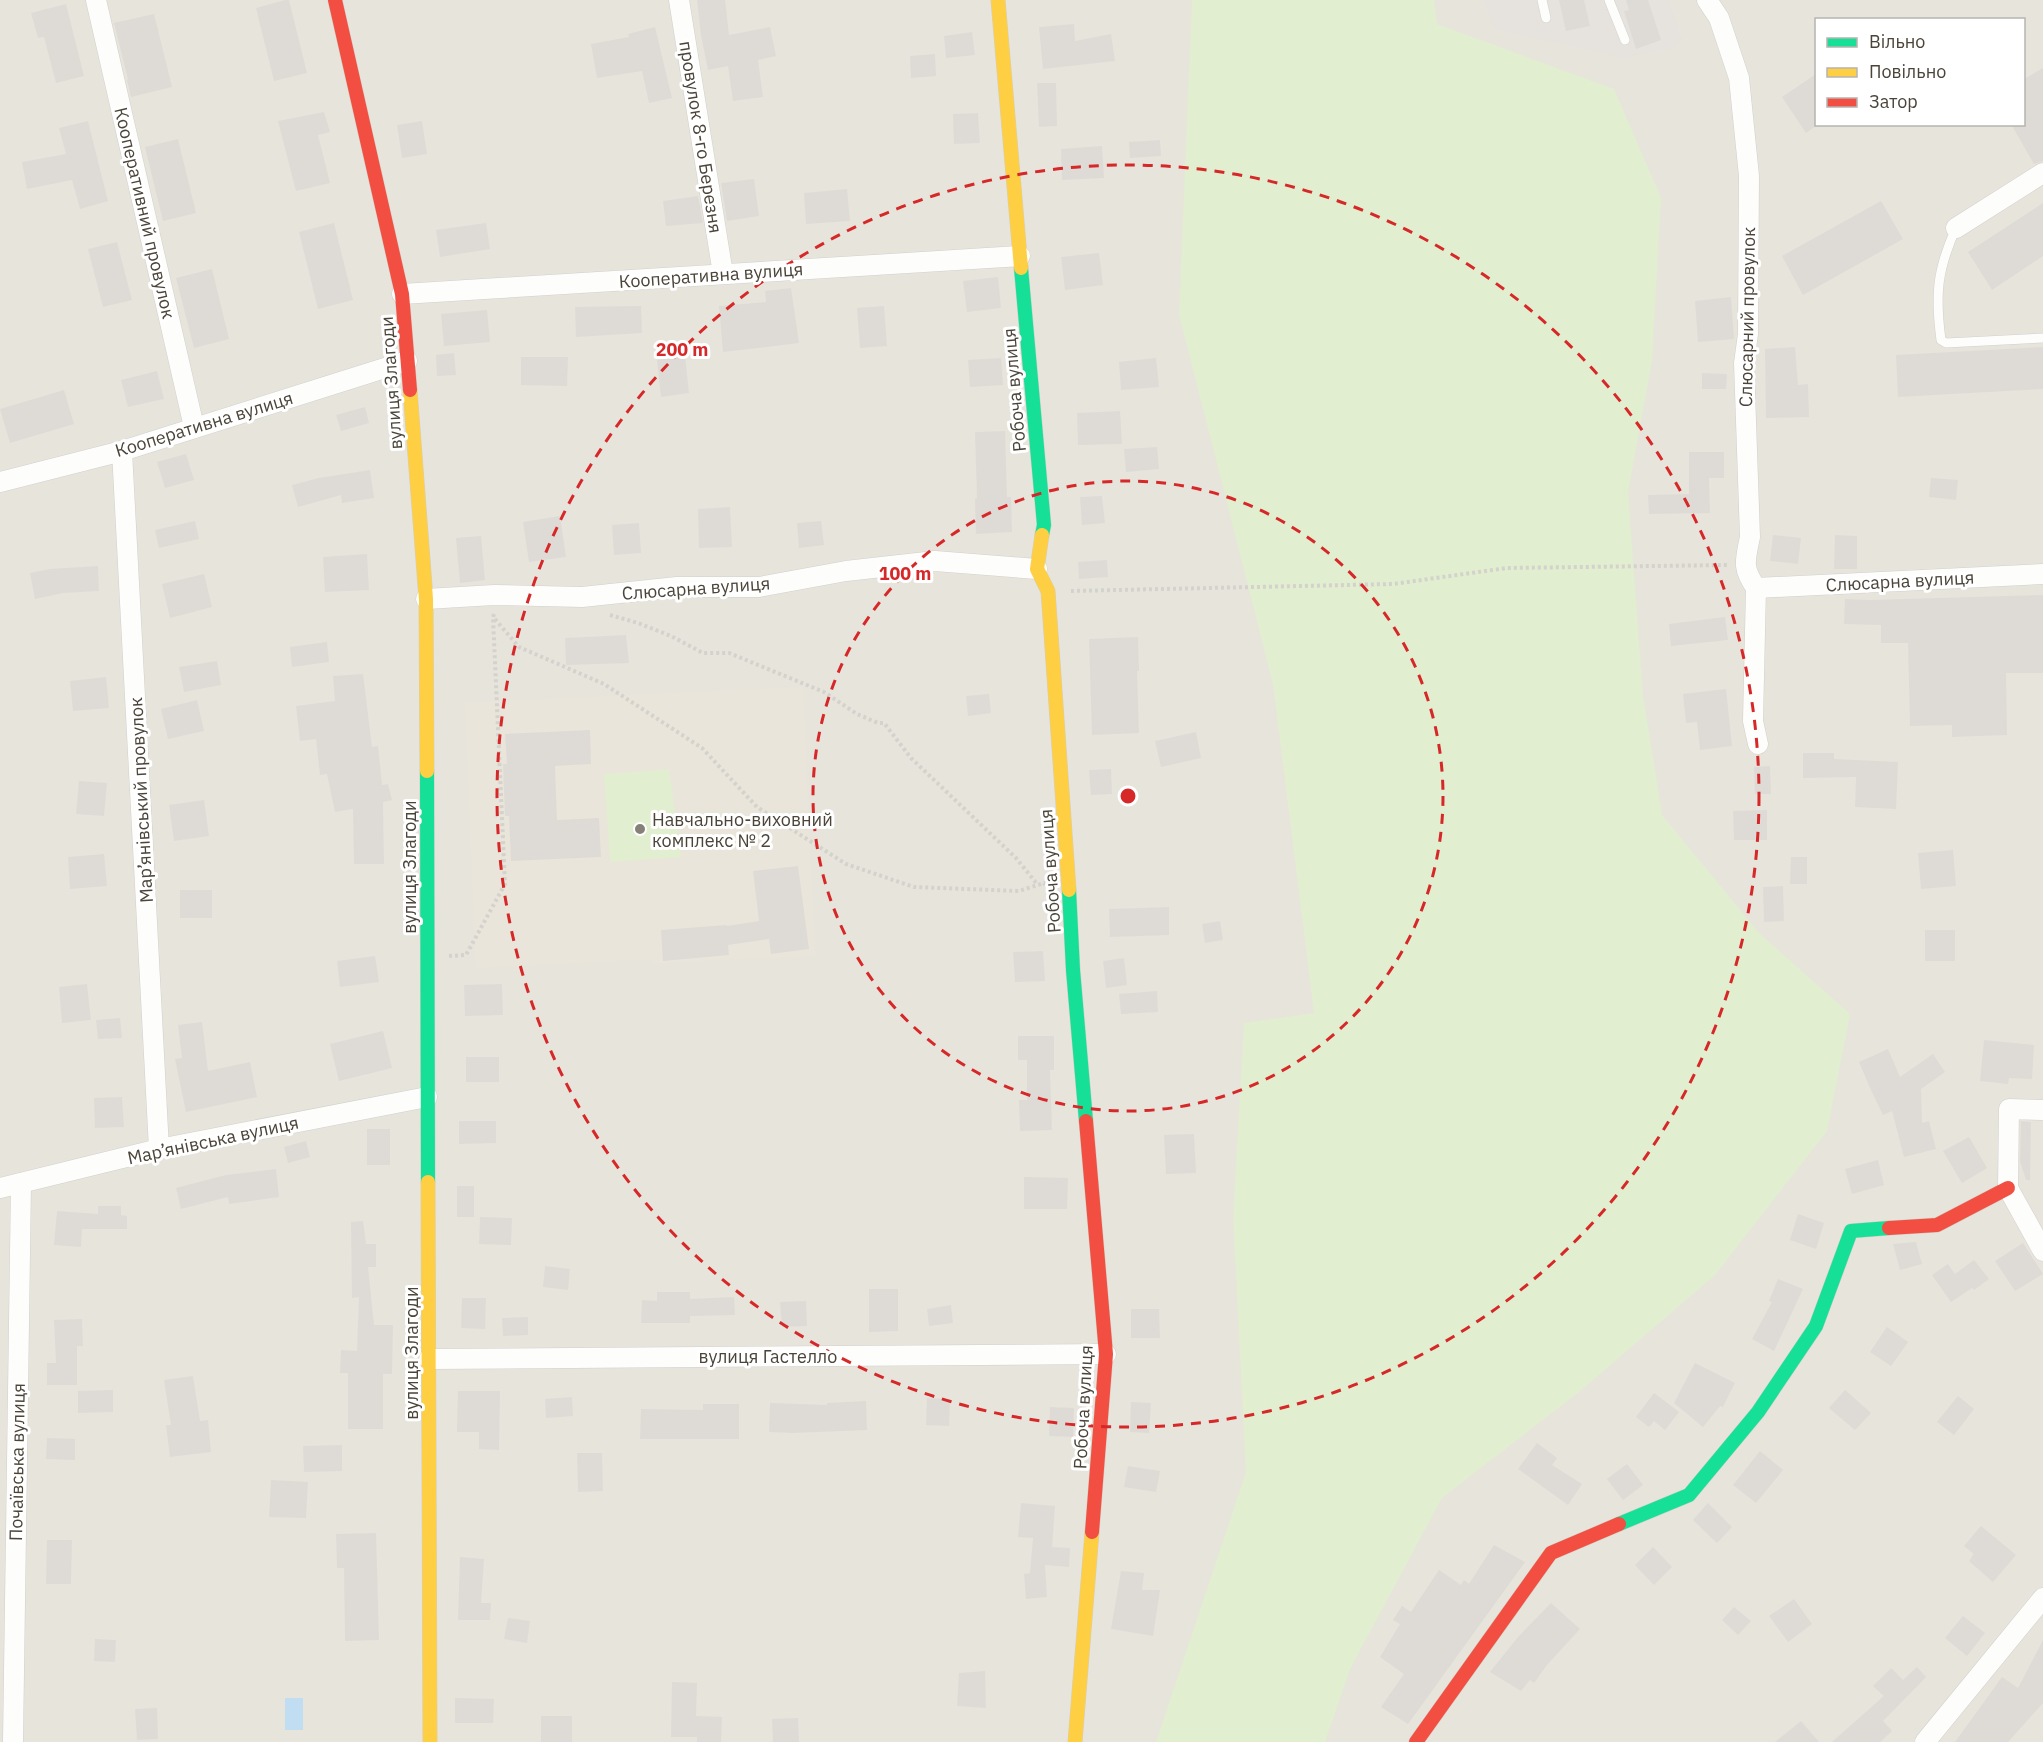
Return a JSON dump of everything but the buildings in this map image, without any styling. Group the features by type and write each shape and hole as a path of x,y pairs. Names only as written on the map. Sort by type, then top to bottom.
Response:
{"street":[{"name":"Кооперативний провулок","path":"96,0 194,427"},
{"name":"вулиця Злагоди","path":"335,0 402,294 426,598 430,1742"},
{"name":"провулок 8-го Березня","path":"679,0 723,274"},
{"name":"Робоча вулиця","path":"998,0 1044,525 1037,569 1048,591 1074,970 1106,1354 1075,1742"},
{"name":"Слюсарний провулок","path":"1707,0 1719,18 1739,78 1749,176 1748,334 1744,363 1750,537 1744,565"},
{"path":"1956,228 2043,173"},
{"name":"Кооперативна вулиця","path":"402,294 1020,256"},
{"name":"Кооперативна вулиця","path":"0,482 122,451 407,361"},
{"name":"Мар’янівський провулок","path":"122,451 159,1149"},
{"name":"Слюсарна вулиця","path":"426,598 494,595 582,597 677,586 759,587 846,571 935,561 1037,569"},
{"path":"1744,565 1747,575 1756,588 1753,721 1758,744"},
{"name":"Слюсарна вулиця","path":"1756,588 2043,574"},
{"name":"Мар’янівська вулиця","path":"0,1188 159,1149 427,1097"},
{"path":"2043,1110 2009,1109 2008,1188 2043,1251"},
{"name":"Почаївська вулиця","path":"13,1742 21,1183"},
{"path":"1416,1742 1551,1553 1689,1495 1758,1412 1816,1326 1851,1231 1937,1225 2008,1188"},
{"name":"вулиця Гастелло","path":"429,1359 1106,1354"},
{"path":"1925,1742 2043,1598"}],"lane":[{"path":"1542,0 1546,18"},
{"path":"1609,0 1626,40"},
{"path":"1956,228 1942,266 1936,304 1941,340 1946,343 2043,338"}],"path":[{"path":"1048,591 1393,584 1507,568 1744,565"},
{"path":"427,957 466,955 505,884 494,595"},
{"path":"582,597 590,605 611,616 638,623 703,653 729,653 824,692 857,714 884,723 911,758 1016,858 1037,884"},
{"path":"494,617 519,647 604,684 702,748 757,807 846,864 914,887 1019,891 1044,883 1048,893"}],"shaded area":[{"path":"0,0 2043,0 2043,1742 0,1742"},
{"path":"1484,0 1669,0 1682,40 1674,48 1625,58 1494,29"},
{"name":"Навчально-виховний комплекс № 2","path":"803,687 815,956 653,963 652,959 476,968 465,703"}],"green space":[{"path":"1192,0 1434,0 1437,24 1614,89 1661,198 1652,361 1628,492 1643,696 1662,815 1759,933 1850,1014 1827,1131 1715,1275 1579,1392 1442,1498 1350,1669 1325,1742 1156,1742 1246,1472 1233,1219 1244,1023 1314,1013 1273,684 1179,314"},
{"path":"669,769 681,857 610,862 604,774"}],"water":[{"path":"285,1698 303,1698 303,1730 285,1730"}],"traffic: fast":[{"path":"1021,268 1044,525 1042,535"},
{"path":"427,771 428,1182"},
{"path":"1069,890 1073,970 1086,1121"},
{"path":"1619,1524 1689,1495 1758,1412 1816,1326 1851,1231 1889,1228"}],"traffic: slow":[{"path":"998,0 1021,268"},
{"path":"410,390 426,599 427,771"},
{"path":"1042,535 1037,569 1048,591 1069,890"},
{"path":"428,1182 430,1742"},
{"path":"1075,1742 1092,1532"}],"traffic: jam":[{"path":"335,0 402,294 410,390"},
{"path":"1086,1121 1106,1354 1092,1532"},
{"path":"1889,1228 1937,1225 2008,1188"},
{"path":"1416,1742 1551,1553 1619,1524"}],"place":[{"name":"Навчально-виховний комплекс № 2","path":"640,829"}]}
